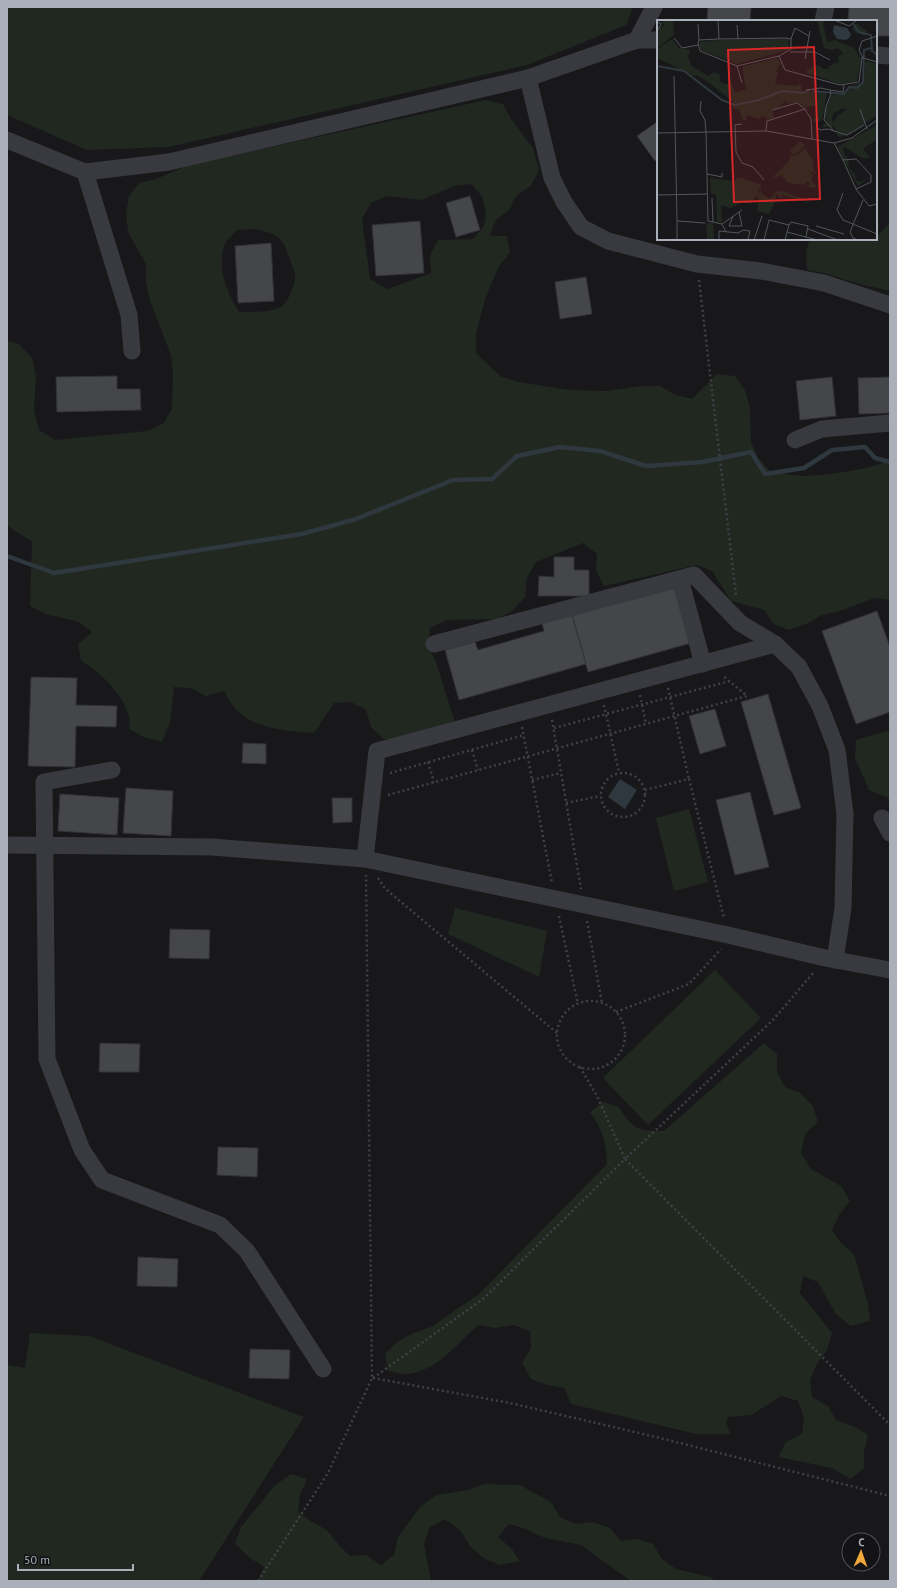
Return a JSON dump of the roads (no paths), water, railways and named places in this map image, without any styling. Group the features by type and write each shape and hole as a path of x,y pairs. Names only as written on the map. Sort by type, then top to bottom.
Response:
{"lane":[{"path":"637,40 654,7"},
{"path":"824,20 826,7"},
{"path":"7,140 85,172 169,162 528,78 637,40 657,40"},
{"path":"877,55 890,56"},
{"path":"528,78 552,178 564,202 581,227 608,241 697,264 761,271 824,283 890,304"},
{"path":"85,172 129,315 132,351"},
{"path":"796,440 822,429 890,423"},
{"path":"434,644 694,575 740,623 775,644 799,667 820,706 837,750 845,814 843,908 830,959"},
{"path":"680,579 705,663"},
{"path":"365,859 378,751 775,644"},
{"path":"112,770 44,782 47,1059 82,1150 102,1180 220,1225 247,1251 323,1368"},
{"path":"882,818 890,833"},
{"path":"7,845 212,847 365,859 728,935 830,959 890,970"}],"waterway":[{"path":"7,556 54,573 302,534 356,519 453,480 492,479 517,456 560,447 600,451 646,466 702,462 751,452 765,474 804,468 832,450 865,447 875,458 890,462"}]}
